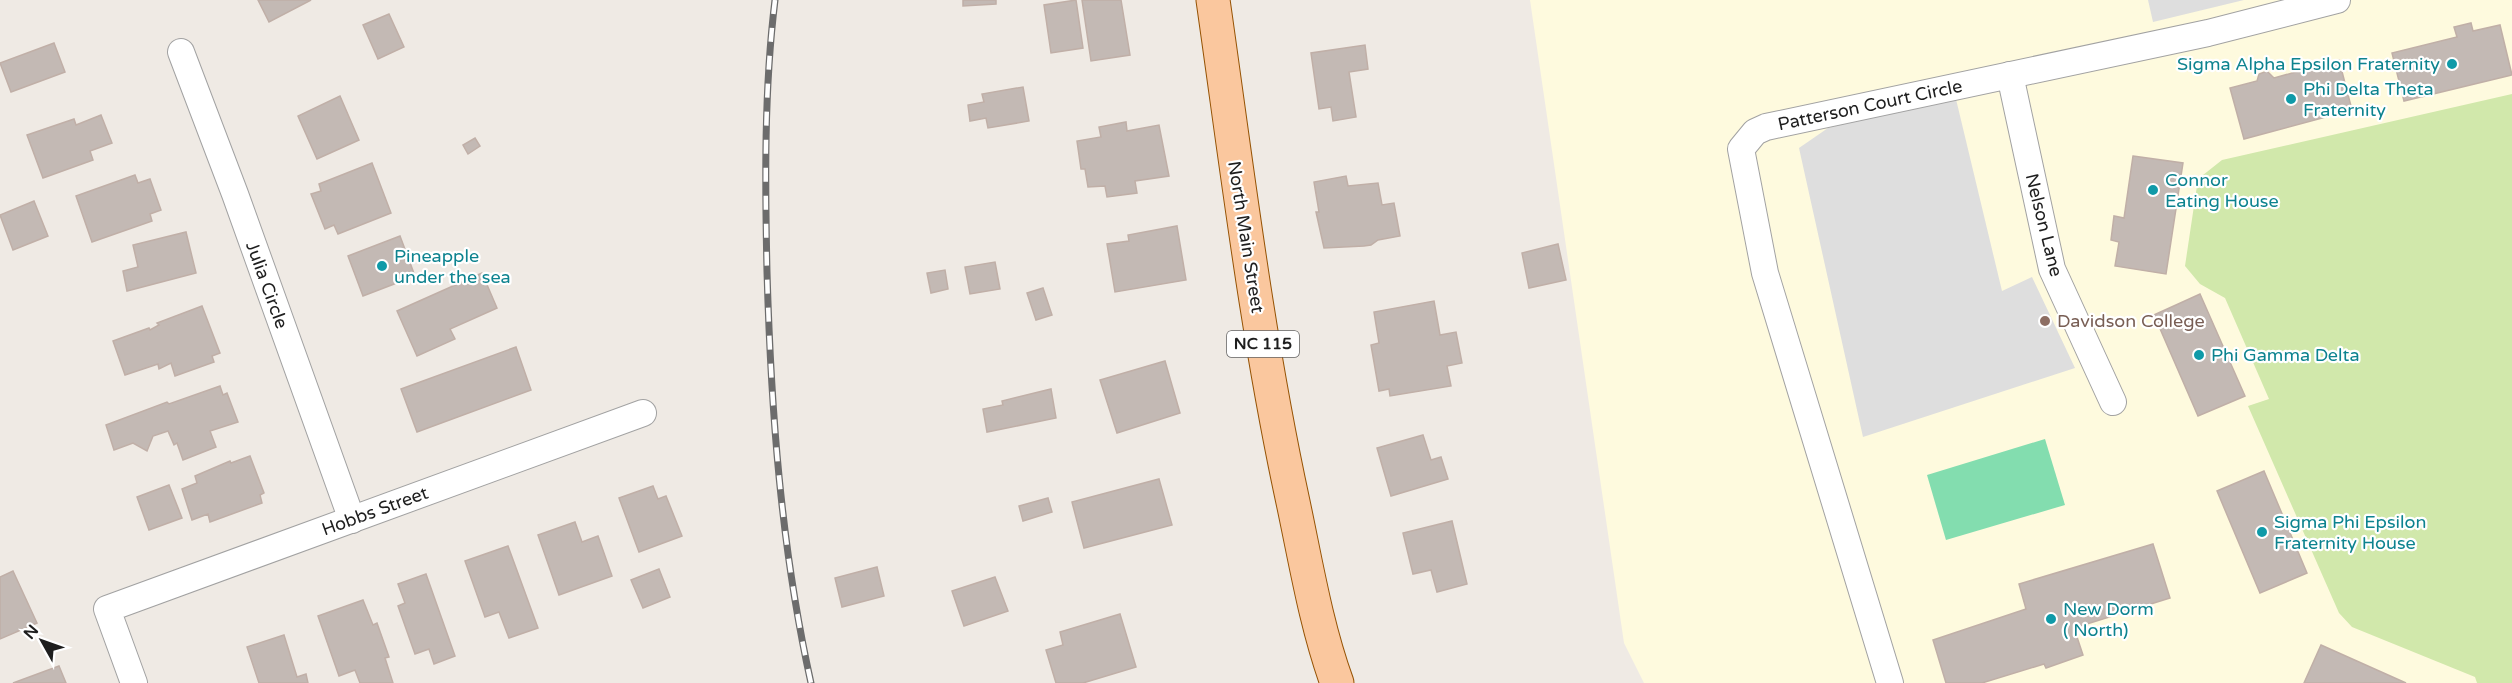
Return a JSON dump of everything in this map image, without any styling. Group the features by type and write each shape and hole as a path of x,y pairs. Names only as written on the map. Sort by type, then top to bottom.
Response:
{"main road":[{"name":"North Main Street","path":"1213,0 1236,176 1268,378 1317,614 1337,683"}],"street":[{"name":"Patterson Court Circle","path":"1890,683 1765,273 1741,149 1755,132 1766,127 2208,33 2337,0"},
{"name":"Julia Circle","path":"181,52 235,194 352,520"},
{"name":"Nelson Lane","path":"2010,75 2052,269 2113,402"},
{"name":"Hobbs Street","path":"134,683 107,609 643,413"}],"shaded area":[{"name":"Davidson College","path":"1530,0 2512,0 2512,683 1644,683 1624,643"},
{"path":"2148,0 2244,0 2153,22"},
{"path":"1955,95 2002,291 2032,277 2075,368 1863,437 1799,148 1828,128"}],"green space":[{"path":"2512,94 2512,683 2477,683 2475,677 2352,627 2339,613 2248,406 2269,399 2225,298 2200,284 2185,266 2198,179 2222,160"},
{"path":"2045,439 2065,505 1946,540 1927,475"}],"building":[{"path":"258,0 311,0 269,22"},
{"path":"963,0 996,0 996,4 963,6"},
{"path":"1076,0 1083,48 1051,53 1044,5"},
{"path":"1082,0 1121,0 1130,55 1091,61"},
{"path":"389,14 404,47 378,59 363,25"},
{"name":"Sigma Alpha Epsilon Fraternity","path":"2471,23 2473,31 2500,25 2512,75 2404,101 2392,53 2457,37 2454,27"},
{"path":"54,43 65,72 11,92 0,63"},
{"path":"1365,45 1368,69 1349,72 1356,117 1333,121 1331,107 1319,109 1311,53"},
{"name":"Phi Delta Theta Fraternity","path":"2339,60 2352,110 2244,139 2230,88 2257,81 2259,74 2267,71 2274,78"},
{"path":"1023,87 1029,121 988,128 986,118 970,121 968,105 984,102 982,94"},
{"path":"340,96 359,140 317,159 298,116"},
{"path":"101,115 112,143 90,151 93,160 43,178 27,135 74,119 76,125"},
{"path":"1126,122 1127,131 1159,125 1169,176 1135,181 1137,193 1107,197 1105,186 1088,187 1085,169 1081,169 1077,141 1101,137 1099,127"},
{"path":"475,138 480,146 468,154 463,145"},
{"name":"Connor Eating House","path":"2133,156 2183,163 2166,274 2115,266 2119,242 2111,240 2114,216 2124,218"},
{"path":"372,163 391,213 338,234 334,225 325,229 311,194 321,191 319,184"},
{"path":"135,175 138,183 150,179 161,210 150,214 152,221 92,242 76,196"},
{"path":"1346,176 1348,186 1378,183 1382,205 1394,203 1400,236 1378,240 1371,245 1324,248 1316,212 1319,212 1314,182"},
{"path":"34,201 48,236 13,250 0,215"},
{"path":"1177,226 1186,280 1115,292 1107,244 1129,241 1128,235"},
{"path":"186,232 196,273 127,291 123,271 138,267 133,245"},
{"name":"Pineapple under the sea","path":"400,236 415,276 363,296 348,256"},
{"path":"1558,244 1566,280 1529,288 1522,253"},
{"path":"995,262 1000,289 970,294 965,267"},
{"path":"945,270 948,289 931,293 927,273"},
{"path":"482,273 497,308 450,329 455,339 417,356 397,311"},
{"path":"1043,288 1052,315 1036,320 1027,293"},
{"name":"Phi Gamma Delta","path":"2200,294 2245,396 2198,416 2154,315"},
{"path":"1434,301 1440,335 1456,332 1462,363 1447,366 1451,386 1390,396 1389,389 1379,391 1371,345 1379,343 1374,312"},
{"path":"202,306 220,353 212,356 214,362 175,376 171,363 159,369 158,364 125,375 113,341 149,328 150,330 159,325 157,323"},
{"path":"516,347 531,390 417,432 401,389"},
{"path":"1165,361 1180,413 1117,433 1100,380"},
{"path":"220,386 223,395 227,393 238,422 210,431 216,447 183,460 177,443 174,445 168,431 153,436 147,451 133,443 114,450 106,425 167,402 169,404"},
{"path":"1051,389 1056,418 987,432 983,409 1003,405 1002,401"},
{"path":"1423,435 1431,460 1441,457 1448,479 1391,496 1377,448"},
{"path":"250,456 264,493 260,495 262,503 210,522 208,514 192,520 182,489 197,483 195,476 230,461 231,463"},
{"name":"Sigma Phi Epsilon Fraternity House","path":"2264,471 2307,573 2260,593 2217,491"},
{"path":"1159,479 1172,525 1084,548 1072,502"},
{"path":"169,485 182,518 149,530 137,497"},
{"path":"653,486 658,499 666,496 682,536 639,552 619,498"},
{"path":"1048,498 1052,512 1023,521 1019,506"},
{"path":"1452,521 1467,584 1437,592 1431,570 1413,574 1403,533"},
{"path":"575,522 582,542 598,536 612,576 559,595 538,535"},
{"name":"New Dorm ( North)","path":"2153,544 2170,598 2074,628 2083,655 2046,668 2044,664 1982,683 1946,683 1933,640 2026,609 2019,584"},
{"path":"508,546 538,628 509,638 499,612 485,617 465,561"},
{"path":"877,567 884,596 842,607 835,578"},
{"path":"659,569 670,597 643,608 631,580"},
{"path":"13,571 37,623 0,639 0,577"},
{"path":"426,574 455,656 434,664 429,649 415,654 398,606 405,603 398,584"},
{"path":"995,577 1008,611 964,626 952,591"},
{"path":"363,600 373,625 377,623 389,657 385,658 393,683 360,683 355,670 339,676 318,616"},
{"path":"1120,614 1136,667 1083,683 1056,683 1046,650 1063,645 1060,632"},
{"path":"284,635 297,677 306,674 308,683 259,683 247,647"},
{"path":"2321,645 2406,683 2304,683"},
{"path":"59,666 66,683 13,683"}],"railway":[{"path":"775,0 767,102 766,170 771,375 785,530 811,683"}],"place":[{"name":"Sigma Alpha Epsilon Fraternity","path":"2452,64"},
{"name":"Phi Delta Theta Fraternity","path":"2291,99"},
{"name":"Connor Eating House","path":"2153,190"},
{"name":"Pineapple under the sea","path":"382,266"},
{"name":"Davidson College","path":"2045,321"},
{"name":"Phi Gamma Delta","path":"2199,355"},
{"name":"Sigma Phi Epsilon Fraternity House","path":"2262,532"},
{"name":"New Dorm ( North)","path":"2051,619"}]}
